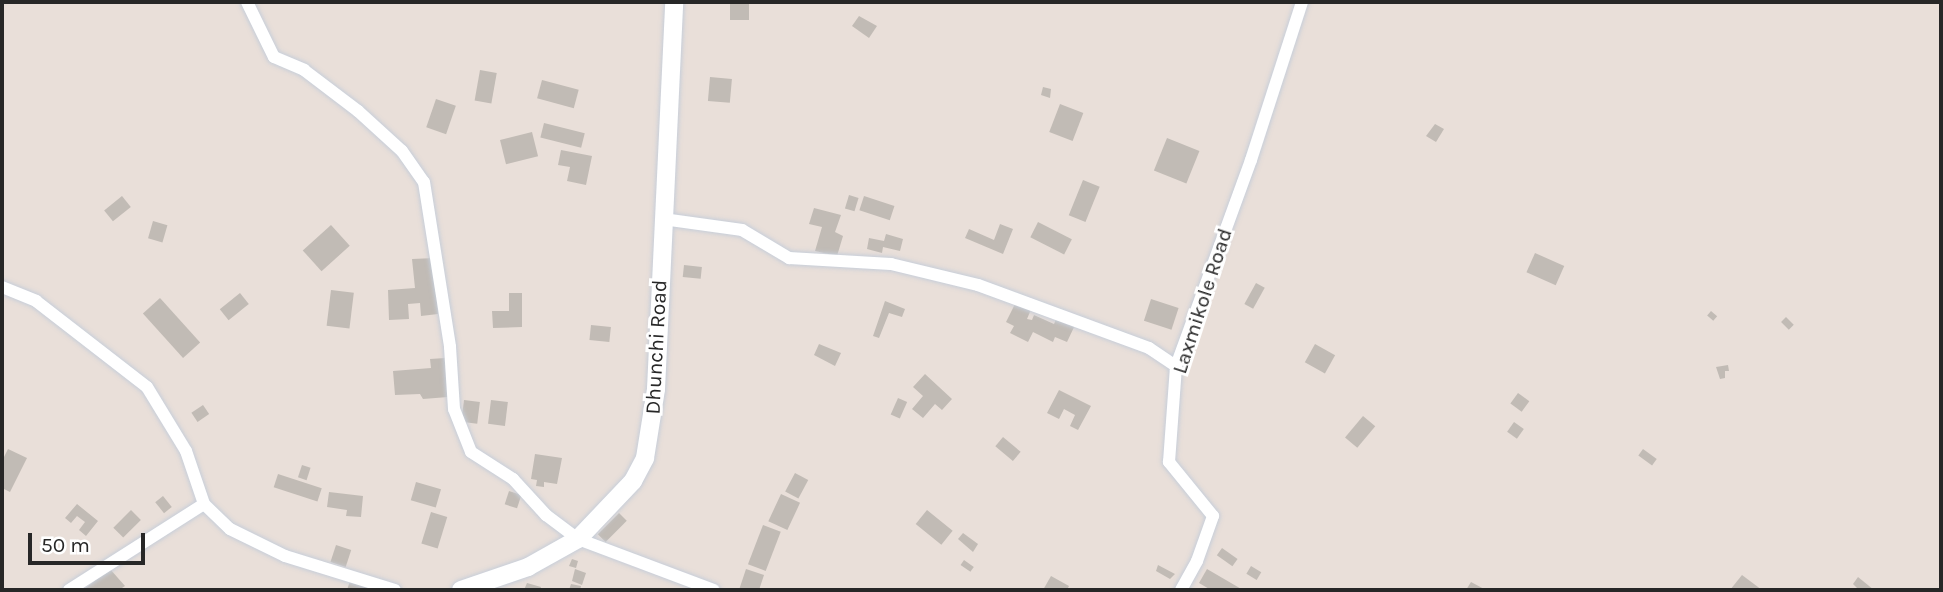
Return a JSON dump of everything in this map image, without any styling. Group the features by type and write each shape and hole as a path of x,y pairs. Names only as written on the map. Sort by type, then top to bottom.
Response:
{"street":[{"path":"247,2 274,57 304,70 358,111 402,151 424,182 450,347 454,409 471,452 513,479 546,515 578,539 714,590"},
{"name":"Dhunchi Road","path":"461,590 528,567 578,539 633,481 645,458 656,389 674,2"},
{"name":"Laxmikole Road","path":"1181,590 1197,561 1213,516 1169,461 1176,366 1251,160 1302,2"},
{"path":"663,219 742,230 789,258 891,264 978,285 1149,348 1176,366"},
{"path":"2,287 36,301 147,387 186,451 204,504 230,529 285,556 395,590"},
{"path":"69,590 204,504"}],"building":[{"path":"730,2 749,2 749,20 730,20"},
{"path":"859,16 877,26 869,38 852,26"},
{"path":"480,70 497,73 491,103 475,101"},
{"path":"710,77 732,79 730,103 708,101"},
{"path":"542,80 579,90 574,108 537,98"},
{"path":"1043,87 1051,89 1050,98 1041,95"},
{"path":"436,99 456,106 446,134 426,127"},
{"path":"1060,104 1083,113 1073,141 1049,132"},
{"path":"544,123 585,133 581,148 540,138"},
{"path":"1435,124 1444,129 1436,142 1426,136"},
{"path":"532,132 538,156 506,164 500,140"},
{"path":"1167,138 1199,151 1186,184 1154,170"},
{"path":"561,150 592,156 586,185 567,181 570,167 558,165"},
{"path":"1083,180 1100,187 1085,222 1069,215"},
{"path":"849,195 859,198 854,211 845,208"},
{"path":"122,196 131,207 113,221 104,210"},
{"path":"864,196 894,206 890,220 859,210"},
{"path":"814,208 841,215 835,232 843,236 837,256 815,251 822,227 809,224"},
{"path":"153,221 167,225 162,242 148,238"},
{"path":"1038,222 1072,239 1064,254 1030,237"},
{"path":"1000,224 1013,229 1003,254 965,238 969,229 994,240"},
{"path":"331,225 350,246 321,271 303,250"},
{"path":"886,234 903,239 900,251 883,247 882,253 867,249 869,238 884,241"},
{"path":"1535,253 1564,266 1556,285 1526,272"},
{"path":"435,258 438,314 421,316 420,303 408,304 409,319 389,320 388,290 415,288 412,259"},
{"path":"684,265 702,267 701,279 683,277"},
{"path":"1256,283 1265,288 1253,309 1244,304"},
{"path":"331,290 354,293 349,329 327,326"},
{"path":"240,293 249,304 229,320 220,309"},
{"path":"509,293 522,293 522,327 493,328 492,311 509,311"},
{"path":"160,298 200,343 183,358 143,313"},
{"path":"1151,299 1179,308 1171,330 1144,321"},
{"path":"1017,300 1032,307 1027,319 1032,320 1034,315 1054,324 1058,315 1076,323 1067,342 1055,337 1053,342 1033,332 1028,342 1010,333 1014,326 1006,322"},
{"path":"885,301 905,309 902,317 889,313 879,338 873,336"},
{"path":"1711,311 1717,316 1713,321 1707,316"},
{"path":"1786,317 1794,325 1789,330 1781,322"},
{"path":"591,325 611,327 609,342 589,340"},
{"path":"819,344 841,353 835,366 814,355"},
{"path":"1315,344 1335,355 1325,374 1305,362"},
{"path":"445,358 448,397 423,399 420,394 395,395 393,371 431,368 430,359"},
{"path":"1728,365 1729,371 1725,371 1725,378 1720,379 1716,367"},
{"path":"925,374 952,399 942,410 935,404 923,418 912,409 923,396 913,387"},
{"path":"1059,390 1091,406 1078,430 1070,426 1075,415 1064,409 1059,419 1047,413"},
{"path":"1518,393 1529,401 1522,412 1510,404"},
{"path":"898,398 907,402 900,419 891,414"},
{"path":"464,400 480,402 477,424 461,422"},
{"path":"491,400 508,402 505,426 488,424"},
{"path":"203,405 209,414 198,422 191,413"},
{"path":"1363,416 1375,426 1357,448 1345,437"},
{"path":"1514,422 1524,429 1517,439 1507,432"},
{"path":"1003,437 1021,452 1013,461 995,446"},
{"path":"8,449 27,458 10,492 2,488 2,461"},
{"path":"1643,449 1657,459 1652,465 1638,455"},
{"path":"535,454 562,458 557,484 544,482 544,487 536,486 537,480 531,479"},
{"path":"302,465 311,468 307,480 298,477"},
{"path":"795,473 808,480 798,499 785,492"},
{"path":"278,474 322,488 317,502 274,487"},
{"path":"416,482 441,489 436,507 411,500"},
{"path":"509,491 521,495 517,508 505,504"},
{"path":"329,492 363,496 361,517 346,516 347,510 327,507"},
{"path":"781,494 800,503 787,530 768,521"},
{"path":"163,496 172,507 164,513 155,502"},
{"path":"77,504 98,521 86,536 79,530 85,522 77,516 71,523 65,518"},
{"path":"131,510 141,520 123,538 113,528"},
{"path":"927,510 953,531 941,545 916,524"},
{"path":"431,512 447,517 438,549 421,544"},
{"path":"619,513 627,521 606,542 598,534"},
{"path":"763,525 781,532 766,571 748,564"},
{"path":"963,533 978,544 973,552 958,539"},
{"path":"336,545 351,550 346,567 330,562"},
{"path":"1222,548 1238,559 1232,566 1217,555"},
{"path":"572,559 578,561 576,568 569,566"},
{"path":"964,560 974,567 970,572 961,565"},
{"path":"1158,565 1175,574 1170,579 1156,571"},
{"path":"1251,566 1261,572 1257,580 1246,574"},
{"path":"110,569 125,586 119,590 83,590"},
{"path":"575,569 586,573 582,585 572,581"},
{"path":"746,569 764,575 759,590 739,590"},
{"path":"1207,569 1243,590 1211,590 1199,583"},
{"path":"1742,575 1762,590 1730,590"},
{"path":"1051,576 1069,586 1067,590 1043,590"},
{"path":"1858,577 1874,590 1859,590 1853,584"},
{"path":"350,581 379,590 347,590"},
{"path":"1471,582 1486,590 1466,590"},
{"path":"527,583 541,587 540,590 524,590"},
{"path":"571,584 581,586 580,590 569,590"}]}
